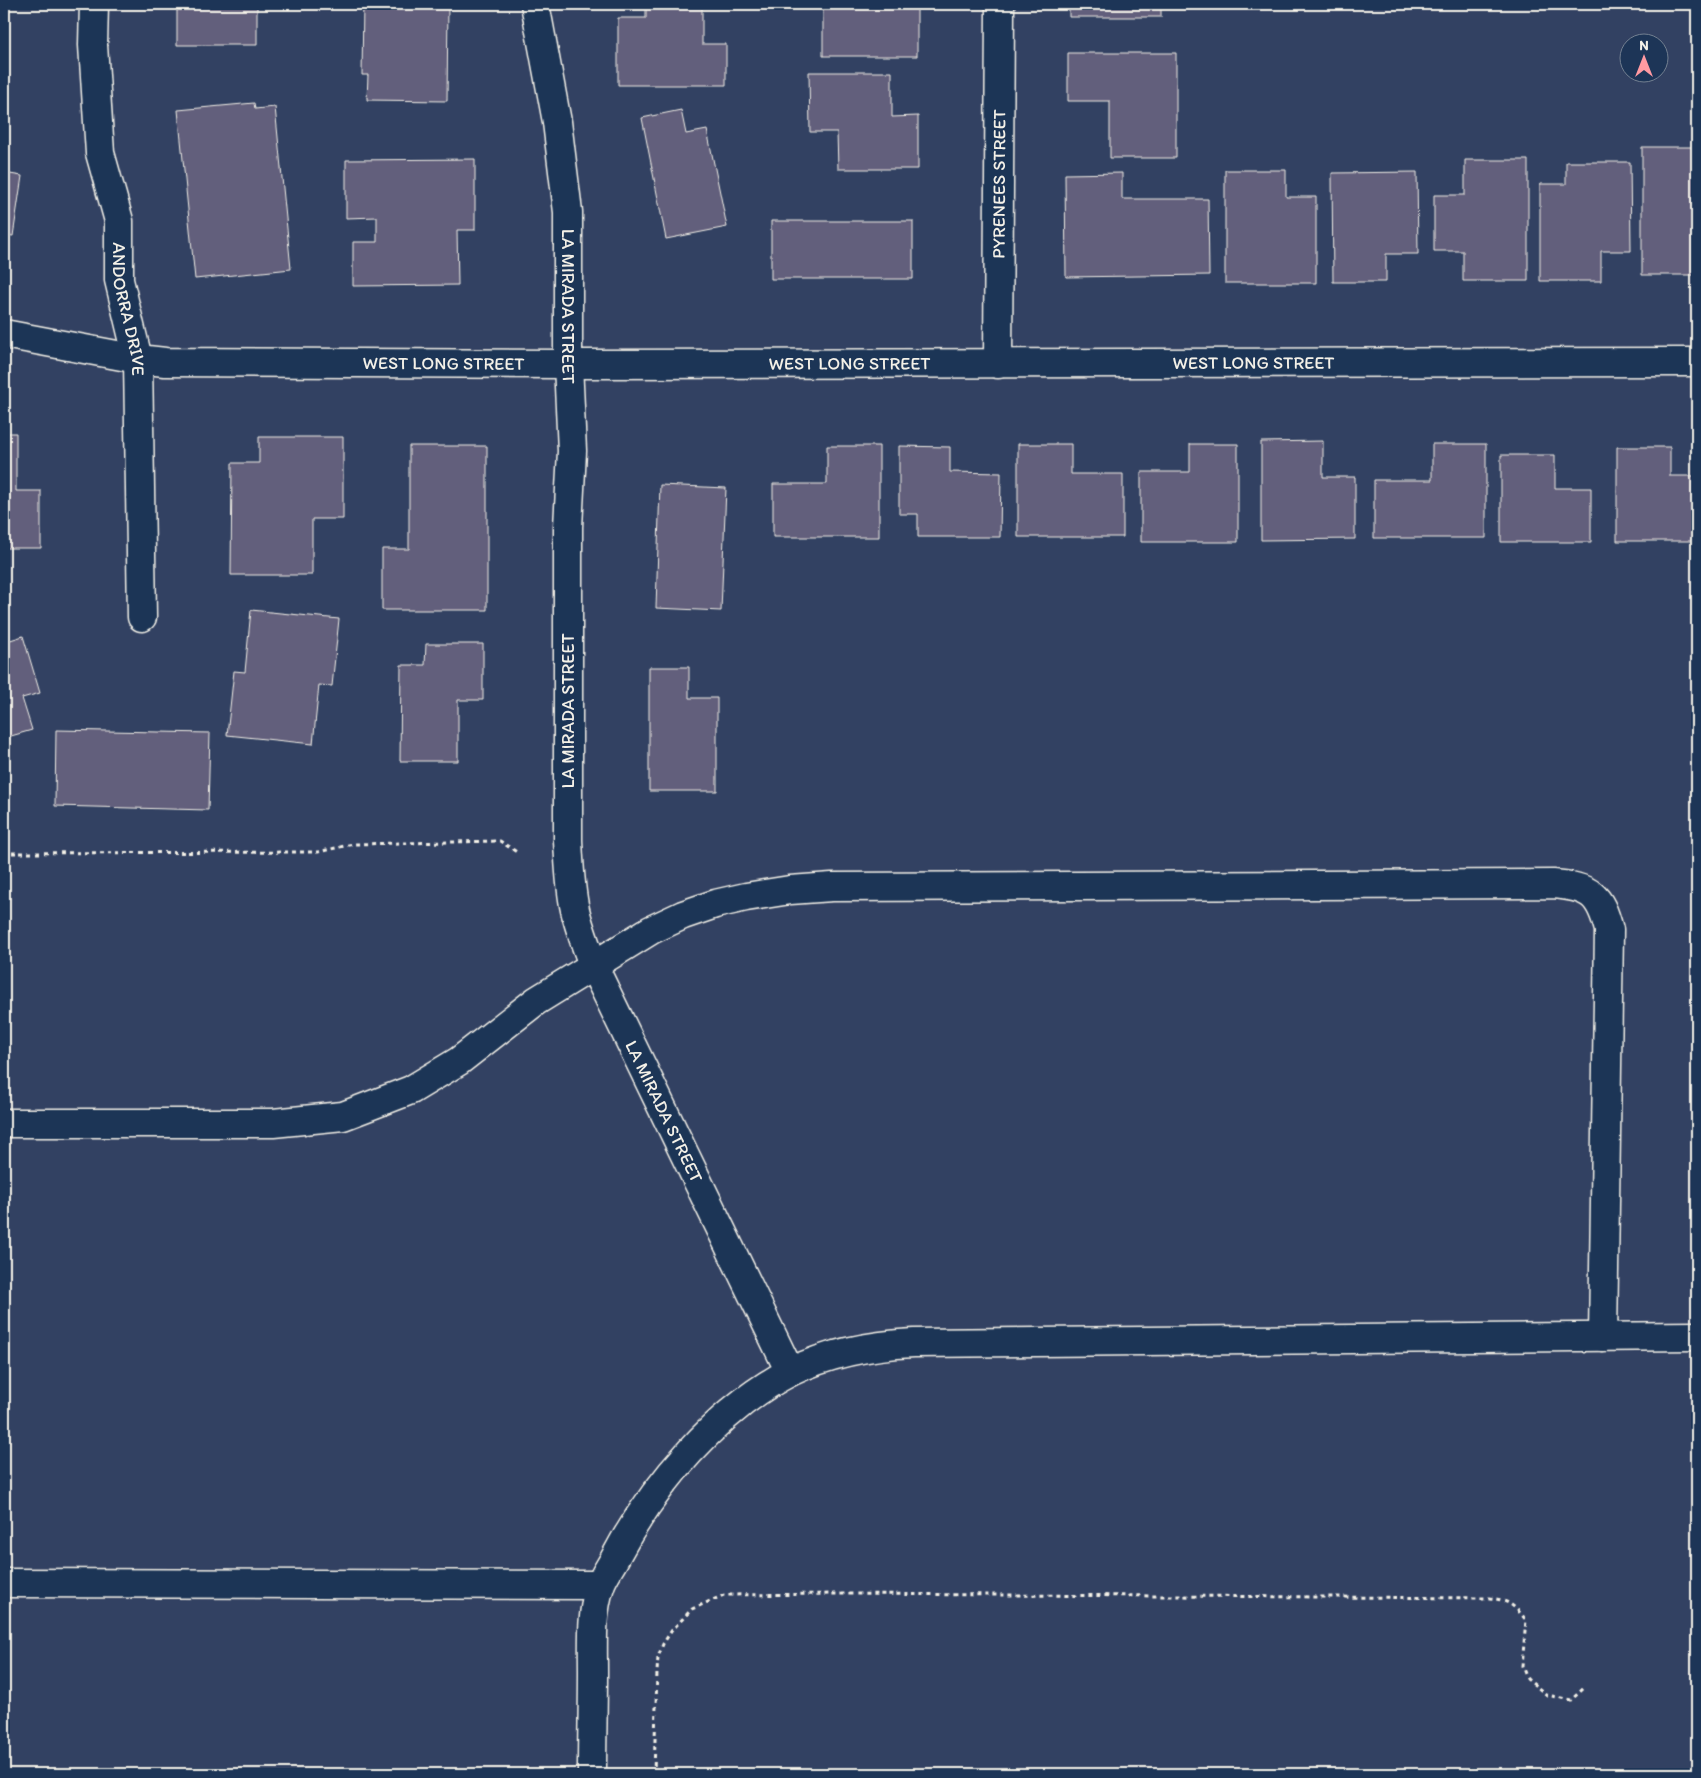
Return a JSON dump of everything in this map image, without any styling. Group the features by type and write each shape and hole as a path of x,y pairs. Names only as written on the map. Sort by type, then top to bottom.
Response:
{"street":[{"name":"ANDORRA DRIVE","path":"94,4 93,45 100,154 119,221 119,280 138,359 142,616"},
{"name":"LA MIRADA STREET","path":"535,4 557,122 568,212 568,364 572,451 568,527 568,840 574,906 593,965 790,1372"},
{"name":"PYRENEES STREET","path":"998,364 1000,4"},
{"name":"WEST LONG STREET","path":"4,334 138,359 164,362 568,364 1697,362"},
{"path":"4,1123 273,1123 343,1116 411,1090 459,1061 536,1001 651,930 691,912 715,904 790,890 815,888 1571,885 1587,890 1598,902 1605,913 1609,930 1603,1337"},
{"path":"592,1774 593,1618 600,1585 629,1531 672,1470 732,1411 790,1372 826,1357 882,1344 1697,1336"},
{"path":"4,1583 600,1585"}],"path":[{"path":"4,853 318,852 353,844 500,841 518,854"},
{"path":"654,1774 658,1657 663,1644 672,1630 692,1609 724,1596 842,1594 1490,1598 1504,1600 1518,1609 1526,1620 1522,1666 1527,1679 1547,1694 1571,1700 1584,1688"}],"building":[{"path":"177,4 257,4 257,45 177,45"},
{"path":"363,4 448,4 447,101 367,100 368,75 362,75"},
{"path":"646,4 732,4 732,7 702,7 702,44 726,44 726,85 618,85 618,18 646,18"},
{"path":"823,4 917,6 917,56 823,56"},
{"path":"1069,4 1161,4 1161,17 1069,17"},
{"path":"1068,53 1176,53 1176,158 1110,158 1110,101 1068,101"},
{"path":"809,72 892,72 892,117 918,116 918,169 838,169 837,132 810,132"},
{"path":"254,103 255,109 275,107 291,269 195,279 178,110"},
{"path":"681,110 686,134 707,130 727,227 666,239 642,118"},
{"path":"1642,147 1697,147 1697,275 1642,275"},
{"path":"475,159 475,230 457,230 458,285 353,286 353,242 377,242 377,217 346,218 346,160"},
{"path":"1465,160 1528,160 1528,281 1463,281 1463,251 1434,251 1434,195 1465,195"},
{"path":"1566,162 1630,162 1631,251 1601,251 1601,281 1540,281 1540,184 1566,184"},
{"path":"1225,170 1286,170 1286,197 1316,197 1316,283 1225,283"},
{"path":"1417,172 1418,254 1386,254 1386,282 1333,282 1332,173"},
{"path":"4,173 22,176 13,236 4,235"},
{"path":"1122,173 1122,199 1208,199 1209,275 1066,277 1065,174"},
{"path":"771,221 913,221 913,279 771,279"},
{"path":"4,433 16,433 16,491 41,491 41,548 4,548"},
{"path":"259,437 343,437 343,519 312,519 312,575 231,575 232,463 259,463"},
{"path":"1323,441 1323,477 1355,477 1355,539 1261,540 1261,442"},
{"path":"1018,444 1071,444 1071,474 1123,474 1123,537 1018,537"},
{"path":"1190,444 1238,444 1238,542 1141,542 1141,472 1190,472"},
{"path":"1432,444 1486,444 1486,538 1374,538 1374,480 1432,480"},
{"path":"409,446 487,446 487,610 382,610 382,549 409,549"},
{"path":"827,446 879,446 879,537 773,537 773,484 827,484"},
{"path":"899,446 950,447 950,472 1001,473 1000,537 918,537 918,514 899,514"},
{"path":"1617,447 1670,447 1670,476 1697,476 1697,541 1617,541"},
{"path":"1501,455 1555,455 1555,488 1591,488 1591,542 1501,542"},
{"path":"660,485 726,488 721,611 656,608"},
{"path":"251,610 339,619 332,686 319,685 313,744 227,735 234,671 245,672"},
{"path":"23,636 40,693 22,698 32,730 4,738 4,642"},
{"path":"426,644 483,644 483,700 458,700 458,761 400,761 401,665 425,665"},
{"path":"649,667 689,667 689,698 717,698 717,791 649,791"},
{"path":"56,730 210,733 208,810 55,806"}]}
